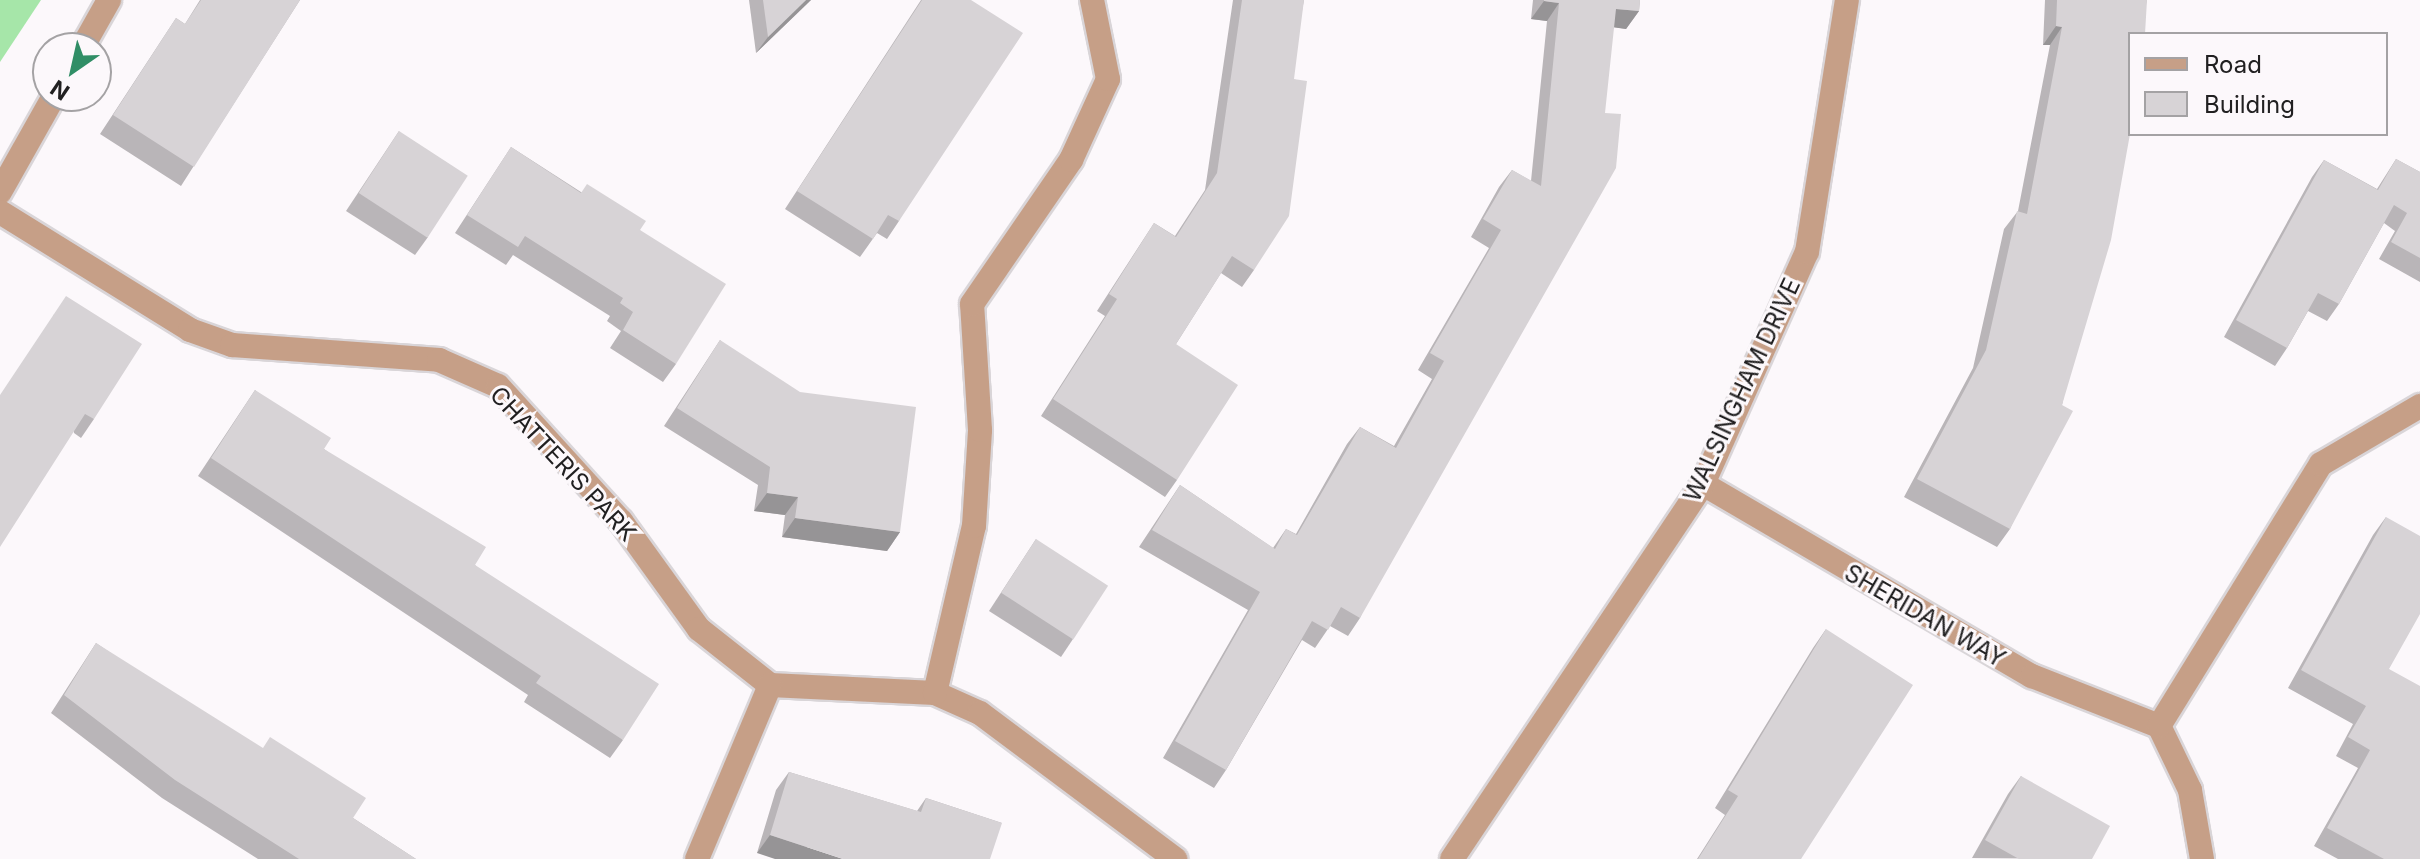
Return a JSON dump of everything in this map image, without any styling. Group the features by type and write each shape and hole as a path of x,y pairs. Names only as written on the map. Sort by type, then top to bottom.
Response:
{"street":[{"path":"91,32 109,0"},
{"path":"935,693 974,526 980,430 972,304 1071,160 1108,79 1092,0"},
{"name":"WALSINGHAM DRIVE","path":"1452,859 1703,484 1807,252 1847,0"},
{"path":"0,192 45,112"},
{"name":"CHATTERIS PARK","path":"0,212 190,330 232,345 439,360 498,386 621,521 699,629 770,685"},
{"path":"2202,859 2190,790 2159,726 2321,464 2420,406"},
{"name":"SHERIDAN WAY","path":"1703,484 2032,676 2159,726"},
{"path":"697,859 770,685 935,693 980,713 1175,859"}],"green space":[{"path":"0,0 41,0 0,62"}],"building":[{"path":"201,0 300,0 194,167 113,115 176,18 185,24"},
{"path":"763,0 806,0 768,37"},
{"path":"922,0 971,0 1023,33 899,221 888,215 873,239 797,191"},
{"path":"1242,0 1304,0 1294,79 1307,81 1289,216 1254,270 1232,256 1176,344 1238,385 1177,480 1053,399 1117,299 1109,294 1154,223 1176,237 1217,173"},
{"path":"1544,0 1640,0 1639,11 1616,9 1605,113 1621,114 1616,168 1360,618 1341,607 1328,630 1312,621 1226,770 1175,741 1260,592 1152,530 1180,485 1275,549 1286,529 1297,535 1360,427 1396,448 1444,361 1430,353 1501,230 1483,219 1512,170 1541,186 1559,3"},
{"path":"2057,0 2147,0 2145,32 2128,32 2130,136 2111,240 2062,405 2073,411 2010,529 1917,479 1986,350 2017,211 2027,214 2062,27 2056,26"},
{"path":"399,131 468,176 427,238 359,193"},
{"path":"511,147 581,193 587,184 646,221 640,230 726,284 676,364 623,330 633,312 620,303 623,298 525,236 518,247 467,215"},
{"path":"2396,159 2420,172 2420,258 2391,242 2407,213 2394,205 2339,304 2318,293 2287,348 2236,320 2324,160 2378,190"},
{"path":"66,296 142,344 94,419 85,414 0,547 0,395"},
{"path":"720,340 800,392 916,407 900,532 795,518 798,497 767,493 770,467 677,408"},
{"path":"255,390 331,438 324,449 486,547 475,565 659,684 623,740 536,683 541,676 211,458"},
{"path":"2386,517 2420,536 2420,614 2389,669 2420,686 2420,859 2384,859 2327,828 2370,750 2348,737 2366,706 2301,670"},
{"path":"1036,539 1108,586 1073,640 1001,593"},
{"path":"1826,629 1913,685 1801,859 1698,859 1738,796 1728,790"},
{"path":"96,643 263,748 270,737 366,798 353,818 416,859 299,859 175,780 64,695"},
{"path":"789,772 921,812 926,798 1002,823 990,859 843,859 770,835"},
{"path":"2021,776 2110,826 2092,859 2019,859 1985,840"}]}
